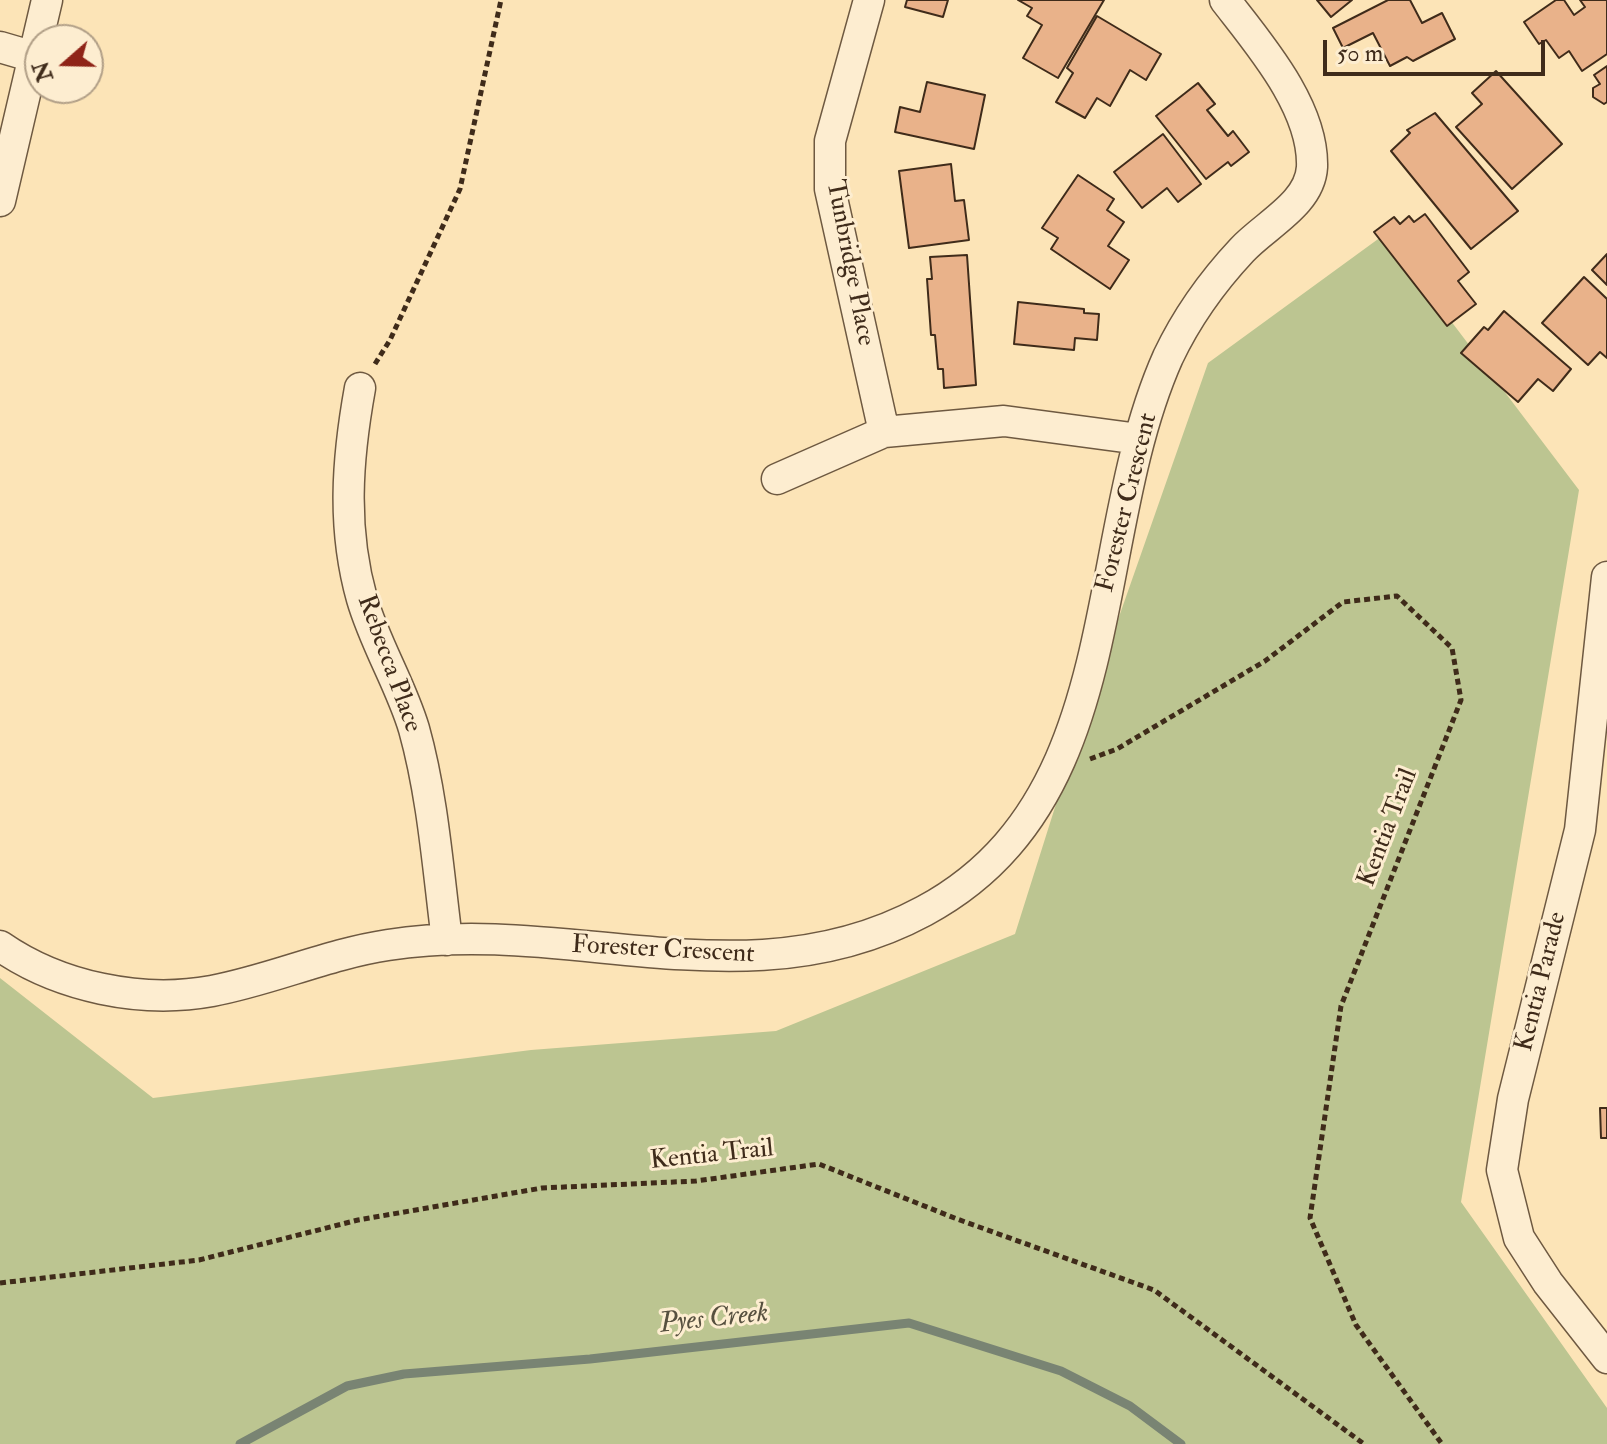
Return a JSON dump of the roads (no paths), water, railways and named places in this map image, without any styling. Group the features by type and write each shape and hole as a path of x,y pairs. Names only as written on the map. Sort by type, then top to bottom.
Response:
{"street":[{"path":"42,24 47,0"},
{"name":"Tunbridge Place","path":"869,0 830,141 830,189 884,432"},
{"name":"Forester Crescent","path":"0,946 78,984 148,996 211,991 385,945 447,940 631,949 717,958 780,956 835,947 884,931 928,909 972,880 1019,833 1058,770 1078,721 1139,439 1169,357 1197,307 1243,249 1305,192 1312,167 1303,120 1274,62 1225,0"},
{"path":"0,47 24,54"},
{"path":"0,201 24,99"},
{"name":"Rebecca Place","path":"360,388 348,456 348,530 362,600 413,726 424,768 447,940"},
{"path":"777,479 820,457 884,432 1004,421 1139,439"},
{"name":"Kentia Parade","path":"1607,577 1593,831 1513,1099 1502,1170 1519,1238 1548,1283 1607,1358"}],"waterway":[{"name":"Pyes Creek","path":"240,1444 347,1386 404,1374 590,1359 909,1323 1061,1371 1130,1406 1181,1444"}]}
